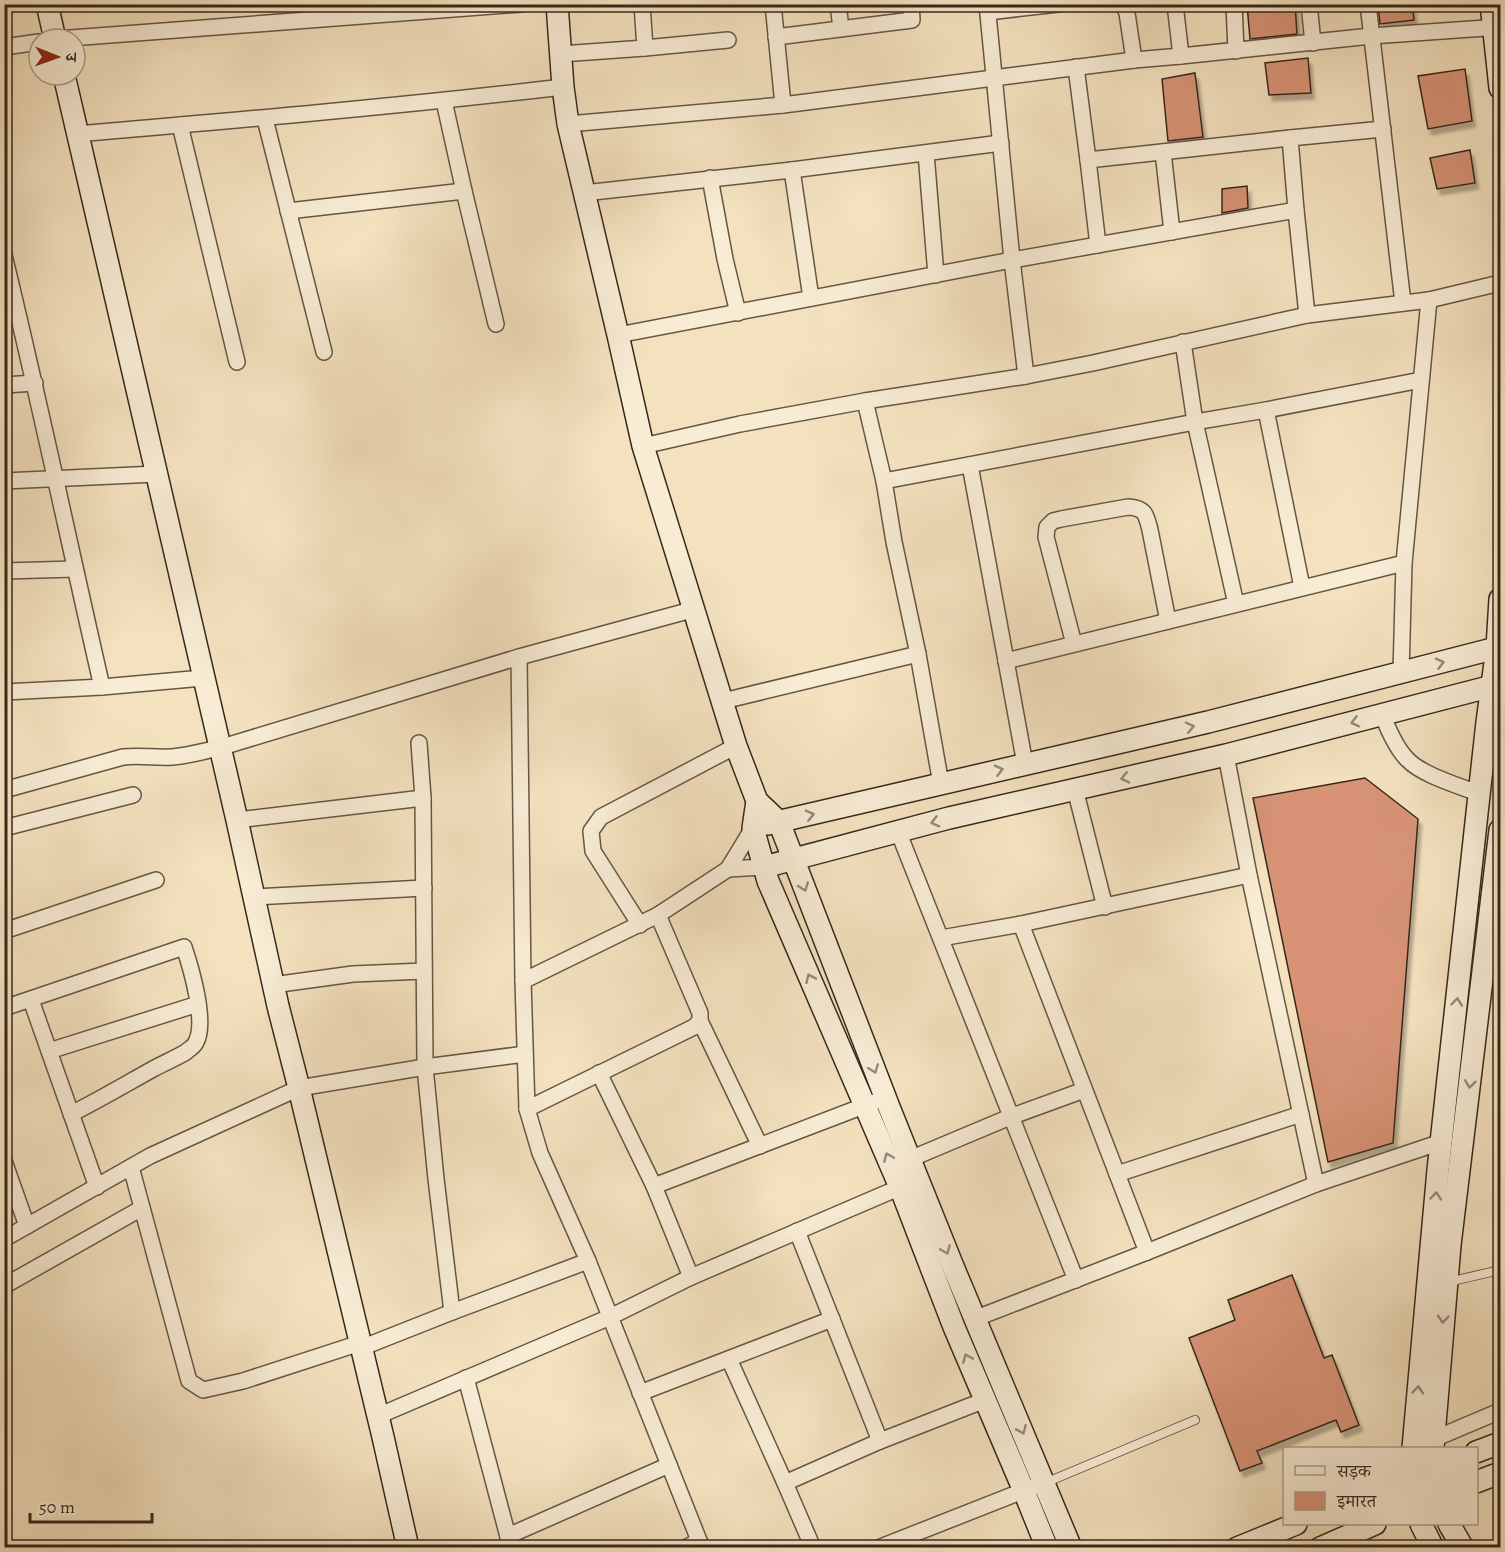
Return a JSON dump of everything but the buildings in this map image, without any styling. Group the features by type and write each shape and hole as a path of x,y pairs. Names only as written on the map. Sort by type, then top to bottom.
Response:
{"street":[{"path":"47,4 53,27"},
{"path":"87,36 427,8 522,4"},
{"path":"557,4 568,124 643,446 736,746 757,801 779,822 794,859 875,1101 910,1159 909,1183 954,1327 1047,1548"},
{"path":"642,4 645,48"},
{"path":"773,4 783,105"},
{"path":"838,4 841,28"},
{"path":"776,37 912,20 911,4"},
{"path":"1124,4 1134,60"},
{"path":"1175,4 1181,56"},
{"path":"1234,4 1236,51"},
{"path":"1309,4 1314,43"},
{"path":"1368,4 1403,303"},
{"path":"1491,4 1497,27 1500,88"},
{"path":"1026,376 1012,260 988,8 1049,5"},
{"path":"568,124 783,105 1134,60 1371,36 1497,27"},
{"path":"561,54 728,40"},
{"path":"4,46 27,43"},
{"path":"1076,67 1098,245"},
{"path":"67,87 237,820 273,985 408,1548"},
{"path":"77,134 444,101 563,87"},
{"path":"444,101 496,324"},
{"path":"265,118 324,352"},
{"path":"180,125 237,362"},
{"path":"1088,160 1383,129"},
{"path":"1290,138 1307,315"},
{"path":"584,193 792,170 1001,142"},
{"path":"1163,152 1172,232"},
{"path":"926,153 936,274"},
{"path":"792,170 811,298"},
{"path":"710,178 738,313"},
{"path":"288,211 464,191"},
{"path":"618,334 1012,260 1296,210"},
{"path":"4,255 35,383 102,687"},
{"path":"643,446 740,424 1092,363 1307,315 1429,300 1500,283"},
{"path":"1401,673 1404,563 1429,300"},
{"path":"1183,342 1195,422 1236,604"},
{"path":"884,481 1421,380"},
{"path":"4,385 35,383"},
{"path":"865,401 884,481 941,784"},
{"path":"1266,410 1302,587"},
{"path":"970,465 1025,764"},
{"path":"4,481 156,474"},
{"path":"1074,644 1046,537 1047,527 1053,521 1061,519 1128,507 1143,510 1150,530 1168,621"},
{"path":"1006,661 1404,563"},
{"path":"4,571 75,569"},
{"path":"1413,1447 1441,1142 1479,794 1488,722 1497,685 1500,599"},
{"path":"4,790 39,782 123,756 174,757 219,748 519,657 694,609"},
{"path":"753,828 1208,722 1499,647"},
{"path":"723,701 918,654"},
{"path":"519,657 527,1108 540,1153 588,1261 669,1465 695,1546"},
{"path":"4,692 102,687 203,678"},
{"path":"728,869 764,867 949,818 1226,755 1497,685"},
{"path":"1383,715 1388,730 1407,760 1425,772 1479,794"},
{"path":"419,743 423,798 425,1067 452,1312"},
{"path":"640,925 593,851 591,831 601,817 736,746"},
{"path":"1226,755 1249,875 1316,1184"},
{"path":"1075,789 1105,906"},
{"path":"4,828 133,795"},
{"path":"237,820 423,798"},
{"path":"523,981 640,925 728,869 753,828 757,801"},
{"path":"753,828 768,881 875,1101 909,1183 974,1319 1071,1548"},
{"path":"1434,1444 1450,1245 1500,830"},
{"path":"898,831 1076,1280"},
{"path":"941,938 1022,924 1249,875"},
{"path":"4,931 156,880"},
{"path":"253,897 424,888"},
{"path":"658,915 700,1013 700,1021 760,1146"},
{"path":"1022,924 1147,1252"},
{"path":"4,1008 184,946 191,967 198,1004 200,1026 196,1044 71,1114"},
{"path":"273,985 353,974 424,971"},
{"path":"30,999 97,1187"},
{"path":"49,1051 198,1004"},
{"path":"527,1108 694,1027 700,1021"},
{"path":"4,1239 150,1156 299,1088 425,1067 525,1054"},
{"path":"599,1072 654,1186 691,1277"},
{"path":"910,1159 1010,1117 1084,1090"},
{"path":"654,1186 875,1101"},
{"path":"1117,1174 1301,1114"},
{"path":"974,1319 1316,1184 1441,1142"},
{"path":"4,1161 27,1226"},
{"path":"131,1167 189,1381 203,1390 243,1381 361,1345 588,1261"},
{"path":"378,1416 610,1317 691,1277 909,1183"},
{"path":"4,1286 142,1208"},
{"path":"797,1232 880,1441"},
{"path":"640,1393 832,1319"},
{"path":"729,1359 813,1548"},
{"path":"466,1378 510,1542 669,1465"},
{"path":"785,1483 880,1441 985,1400"},
{"path":"1434,1444 1500,1411"},
{"path":"1478,1451 1500,1443"},
{"path":"1478,1481 1500,1473"},
{"path":"878,1548 1044,1483"},
{"path":"1237,1548 1294,1525"},
{"path":"1320,1548 1373,1525"},
{"path":"1422,1525 1433,1548"},
{"path":"1450,1525 1463,1548"}],"lane":[{"path":"1447,1282 1500,1270"},
{"path":"1044,1483 1196,1420"}]}
